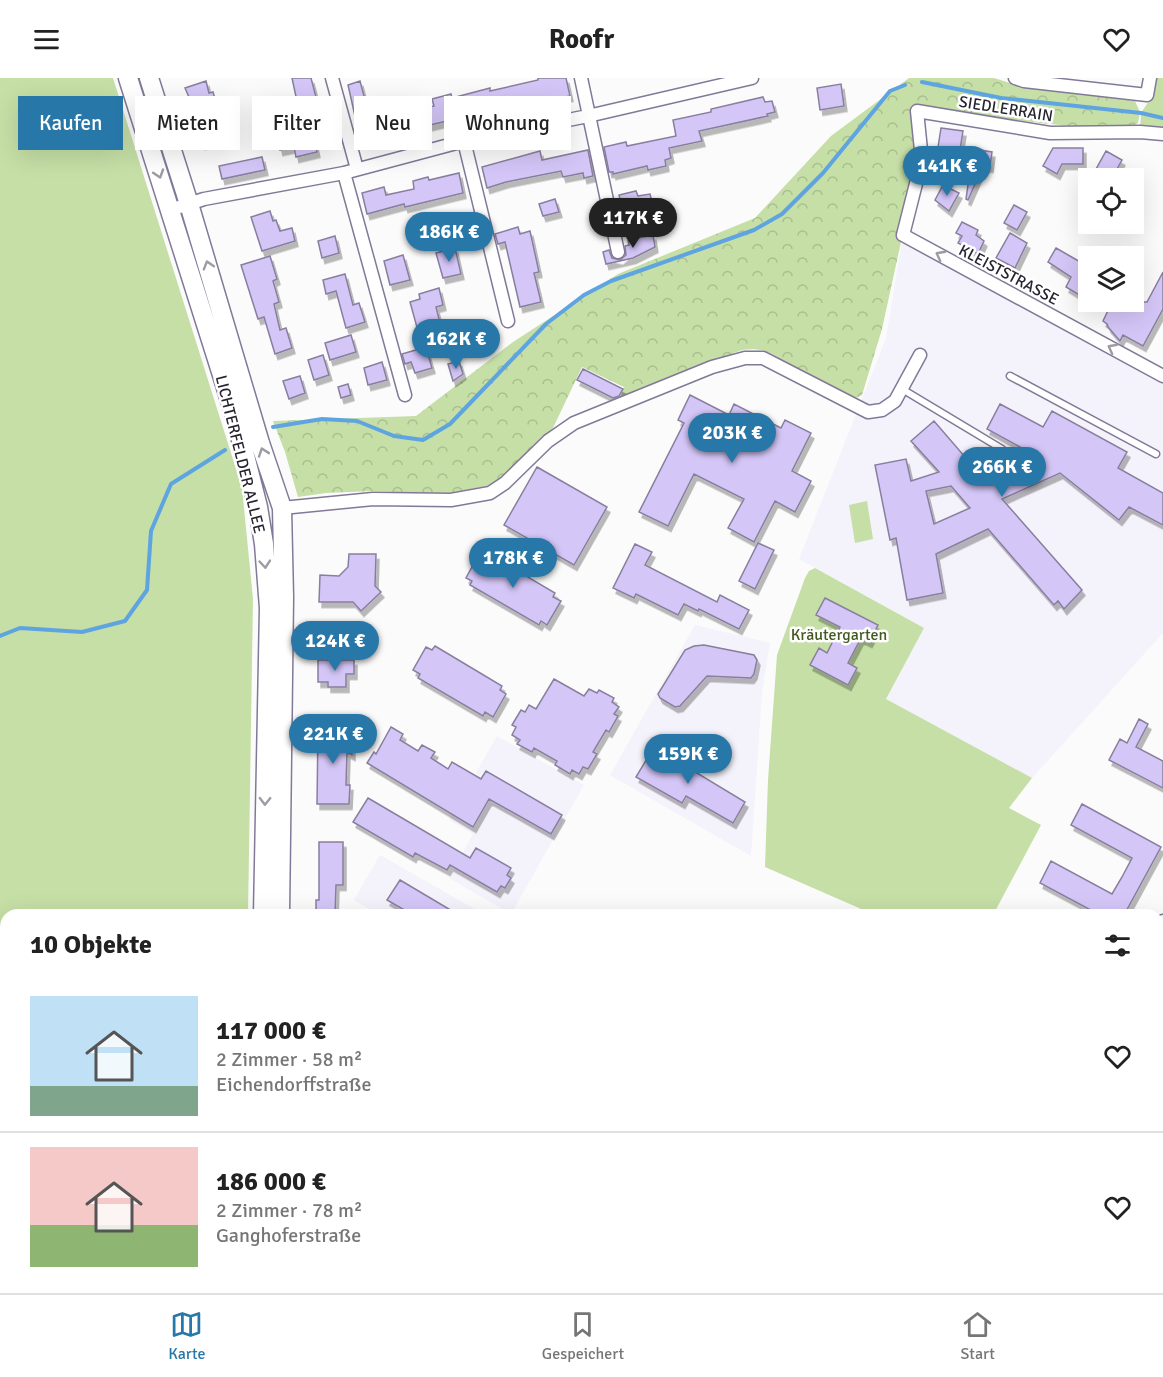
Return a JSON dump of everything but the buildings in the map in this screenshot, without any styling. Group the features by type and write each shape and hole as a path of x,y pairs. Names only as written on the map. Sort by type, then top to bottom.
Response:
{"main road":[{"name":"LICHTERFELDER ALLEE","path":"128,78 235,416 258,507 264,544 269,608 263,909"},
{"name":"LICHTERFELDER ALLEE","path":"149,78 260,443 282,508 284,597 280,909"}],"street":[{"path":"332,78 357,169"},
{"path":"581,78 618,252"},
{"path":"571,119 752,78"},
{"path":"1015,78 1147,95 1150,78"},
{"name":"SIEDLERRAIN","path":"903,236 922,160 917,111 1050,133 1163,134"},
{"path":"170,210 189,204 344,173 444,146"},
{"path":"466,150 508,321"},
{"path":"344,173 405,395"},
{"name":"KLEISTSTRASSE","path":"903,236 1163,376"},
{"name":"LICHTERFELDER ALLEE","path":"282,508 373,499 451,500 490,493 505,483 548,441 574,423 728,361 745,358 763,358 868,412 882,410 895,401 920,355"}],"lane":[{"path":"1010,376 1156,454"},
{"path":"902,389 1002,449"}],"shaded area":[{"path":"903,235 1163,375 1163,633 1032,778 886,699 924,628 799,559 886,338"},
{"path":"695,625 770,643 762,692 751,856 610,775"},
{"path":"497,736 584,785 514,909 502,909 449,878 473,834 449,820"},
{"path":"380,855 474,909 370,909 354,900"}],"green space":[{"path":"0,78 113,78 119,96 18,96 18,150 123,150 123,110 242,488 253,599 248,909 0,909"},
{"path":"134,78 141,78 146,96 140,96"},
{"path":"909,78 994,78 1020,86 1135,101 1140,112 1138,123 1123,127 1099,128 1031,122 913,105 918,164 882,329 862,395 852,400 786,364 773,354 756,349 731,354 724,359 618,403 624,387 582,367 552,430 518,466 492,485 443,494 373,491 298,497 273,421 416,416 513,342 618,274 755,218 831,136"},
{"path":"1156,78 1163,78 1163,134 1140,132 1141,113 1152,96"},
{"path":"158,150 163,150 174,188 171,188"},
{"path":"867,501 873,539 855,543 849,505"},
{"name":"Kräutergarten","path":"815,568 924,628 886,699 1032,778 1009,808 1041,825 996,909 861,909 765,867 768,780 777,655 809,571"}],"waterway":[{"path":"922,82 1001,98 1141,113 1163,118"},
{"path":"273,427 322,419 357,421 394,436 423,440 450,424 546,324 584,295 611,281 754,230 782,214 823,173 890,91 905,85"},
{"path":"0,636 20,628 82,632 125,621 147,590 151,531 171,484 225,450"}]}
